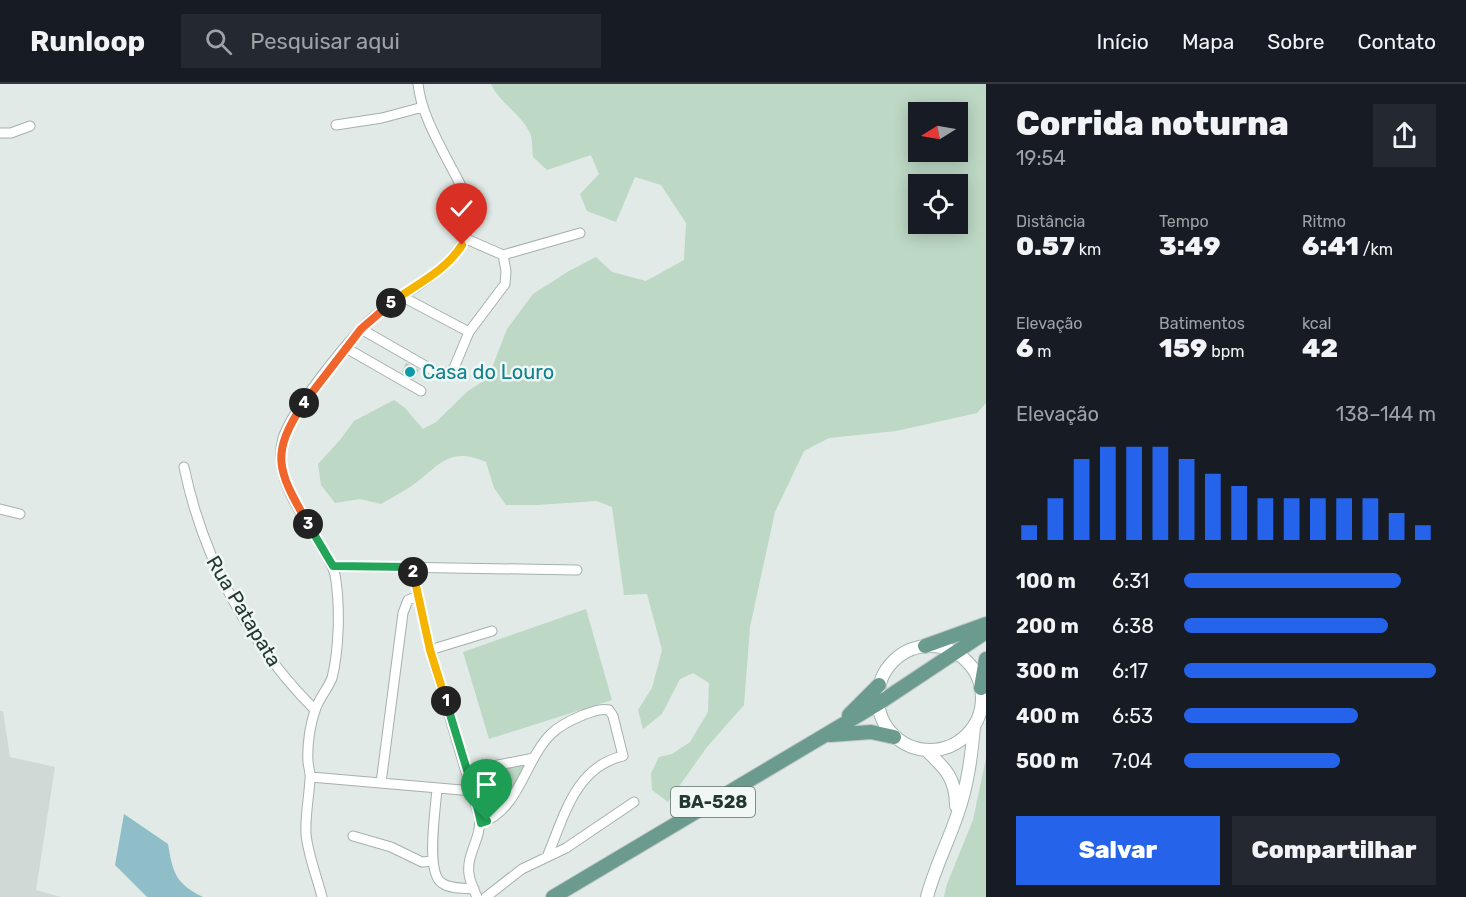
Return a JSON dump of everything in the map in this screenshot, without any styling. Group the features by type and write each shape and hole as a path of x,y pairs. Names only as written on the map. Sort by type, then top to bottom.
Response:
{"main road":[{"path":"894,737 882,718 879,703 879,685 887,666 908,650 986,624"},
{"name":"BA-528","path":"554,897 879,703 986,632"},
{"path":"925,645 945,647 958,652 969,662 977,675 981,688"},
{"path":"927,897 936,865 965,786 975,725 981,710 981,688 986,659"},
{"path":"825,736 879,685"},
{"path":"825,736 862,732 894,737 907,745 927,751 954,744 975,725"},
{"path":"927,751 944,768 953,783 956,793 956,814"}],"street":[{"path":"322,897 306,836 311,777 308,751 315,710 331,679 336,645 337,584 333,566 288,488 282,471 281,448 295,416 361,329 400,296 436,273 450,261 464,238 469,213 467,202 463,189 423,107 418,84"},
{"path":"336,125 382,118 423,107"},
{"path":"0,133 11,133 30,126"},
{"path":"464,238 503,255 580,233"},
{"path":"361,329 436,372 446,374 452,371 469,332 505,284 506,271 503,255"},
{"path":"400,296 469,332"},
{"path":"346,348 421,392"},
{"name":"Rua Patapata","path":"184,467 197,522 220,577 269,657 298,694 315,710"},
{"path":"0,509 20,514"},
{"path":"333,566 577,570"},
{"path":"412,567 430,650 481,823 469,868 476,893"},
{"path":"381,783 404,613 408,600 417,596"},
{"path":"430,650 492,631"},
{"path":"481,823 494,817 514,795 547,738 560,726 595,710 611,711 623,756 609,761 587,775 574,794 547,857"},
{"path":"467,771 534,758"},
{"path":"311,777 473,791"},
{"path":"437,788 434,873 441,883 476,893"},
{"path":"486,897 508,878 582,838 634,802"},
{"path":"353,836 391,847 422,862 433,861"}],"shaded area":[{"path":"0,711 3,711 10,757 55,767 36,890 61,897 0,897"}],"green space":[{"path":"491,84 986,84 986,403 977,413 896,431 829,438 804,451 775,512 750,627 744,705 707,747 668,802 652,790 651,773 659,757 672,754 690,742 708,712 709,683 693,673 680,679 662,714 643,729 638,710 652,688 662,650 647,594 624,595 612,507 597,501 506,505 494,488 486,462 462,456 444,461 410,487 381,504 360,499 335,503 321,485 318,464 354,421 394,400 405,408 423,429 436,422 468,391 488,378 507,329 533,294 569,271 596,257 612,272 646,281 684,260 686,223 661,185 635,177 616,222 587,211 580,194 599,174 591,155 547,170 533,157 531,136 526,126"},
{"path":"586,609 612,700 489,739 463,652"},
{"path":"986,758 986,897 944,897 973,820"},
{"path":"531,760 513,794 482,821 469,772"}],"water":[{"path":"124,814 168,844 177,876 186,887 203,897 147,897 115,865"}],"building":[{"name":"Casa do Louro","path":"406,363 419,370 414,379 402,372"}],"place":[{"name":"Casa do Louro","path":"410,372"}],"route":[{"path":"462,245 450,261 436,273 381,310 361,329 314,388 287,428 281,448 281,462 288,488 333,566 412,567 430,650 481,823 487,821"}]}
